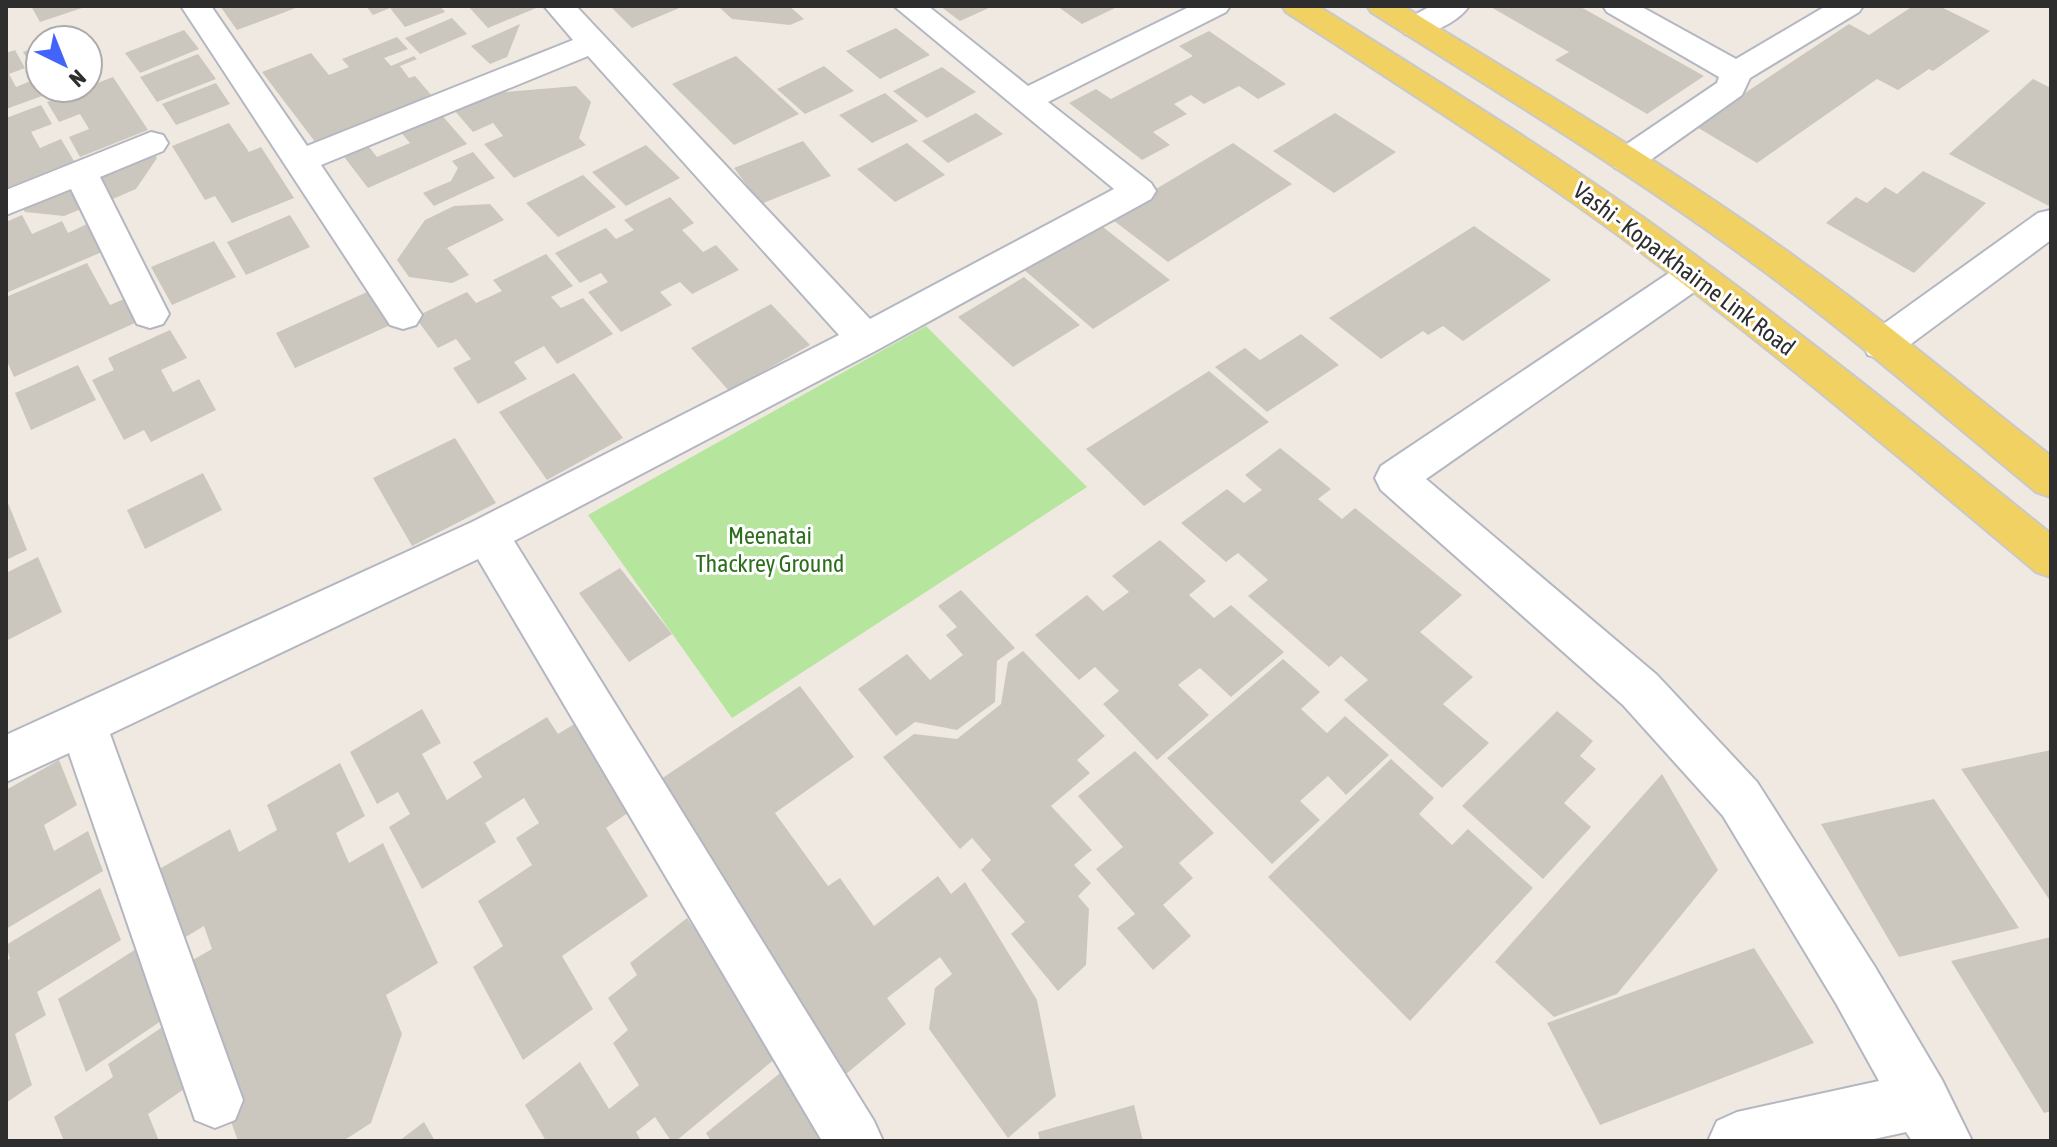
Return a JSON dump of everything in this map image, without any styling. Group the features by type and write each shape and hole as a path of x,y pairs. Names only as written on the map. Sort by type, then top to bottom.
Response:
{"main road":[{"name":"Vashi - Koparkhairne Link Road","path":"1297,6 1571,184 1694,274 1873,412 2051,559"},
{"path":"1382,6 1627,160 1774,261 1845,313 2051,480"}],"street":[{"path":"196,6 403,315"},
{"path":"559,6 865,339"},
{"path":"6,759 487,535 865,339 1139,191 909,6"},
{"path":"1025,100 1215,6"},
{"path":"1416,27 1454,6"},
{"path":"1618,6 1736,73"},
{"path":"1627,160 1731,88 1736,73 1848,6"},
{"path":"300,161 595,42"},
{"path":"6,203 151,143"},
{"path":"80,172 150,314"},
{"path":"1882,345 2051,222"},
{"path":"1694,274 1396,478 1640,690 1740,799 1933,1121 1737,1141"},
{"path":"487,535 854,1141"},
{"path":"82,721 215,1100"}],"green space":[{"name":"Meenatai Thackrey Ground","path":"926,326 1087,487 732,718 588,515"}],"building":[{"path":"31,6 85,6 85,7 40,22"},
{"path":"220,6 301,6 237,30"},
{"path":"366,6 440,6 445,12 405,27 390,8 373,15"},
{"path":"468,6 541,6 488,28"},
{"path":"610,6 684,6 632,28"},
{"path":"718,6 789,6 804,19 790,25 732,19"},
{"path":"940,6 993,6 960,21"},
{"path":"1057,6 1119,6 1082,24"},
{"path":"1489,6 1579,6 1704,76 1647,114 1555,60 1569,52"},
{"path":"1913,6 1939,6 1990,31 1933,71 1929,69 1898,90 1877,79 1757,163 1695,126 1849,24 1869,35"},
{"path":"452,18 467,34 420,54 405,38"},
{"path":"520,24 507,57 490,64 471,46"},
{"path":"896,28 930,55 880,79 846,51"},
{"path":"184,30 199,49 140,73 125,53"},
{"path":"1209,31 1286,84 1258,99 1239,86 1204,104 1191,95 1174,104 1187,114 1153,132 1170,145 1142,160 1069,103 1096,89 1111,99 1193,56 1179,46"},
{"path":"397,37 408,49 384,58 391,66 414,56 417,59 400,66 409,78 415,76 437,102 322,151 262,72 311,53 329,75 349,67 342,59"},
{"path":"15,50 24,66 9,74 16,87 24,84 24,102 6,109 6,53"},
{"path":"198,54 216,79 157,102 140,77"},
{"path":"736,56 799,114 734,145 672,84"},
{"path":"824,66 854,91 805,114 777,89"},
{"path":"942,67 976,92 927,118 893,91"},
{"path":"113,77 148,130 80,157 69,137 89,129 80,114 59,122 48,104 104,104 104,80"},
{"path":"2033,79 2051,88 2051,207 1949,154"},
{"path":"216,83 230,104 176,125 162,104"},
{"path":"576,86 591,102 579,138 586,145 514,178 484,144 503,136 493,123 473,132 454,110 494,93"},
{"path":"885,93 918,121 872,143 839,115"},
{"path":"41,105 52,124 31,132 40,148 61,139 74,161 6,188 6,118"},
{"path":"439,112 467,144 368,188 342,154 366,143 377,157 410,143 399,130"},
{"path":"976,113 1003,134 948,163 922,141"},
{"path":"1335,113 1396,152 1334,193 1273,151"},
{"path":"229,123 249,152 261,147 294,198 232,223 215,196 205,200 172,146"},
{"path":"803,141 831,176 761,204 734,168"},
{"path":"907,143 945,175 895,202 857,169"},
{"path":"1233,143 1292,184 1168,262 1109,217"},
{"path":"646,145 680,178 626,206 592,172"},
{"path":"151,150 157,158 136,189 108,201 91,175"},
{"path":"473,152 495,178 434,206 423,193 451,181 458,168 452,161"},
{"path":"1923,171 1986,203 1914,273 1826,223 1856,197 1867,203 1885,187 1897,194"},
{"path":"583,175 616,207 558,237 526,203"},
{"path":"74,180 91,205 64,216 25,212 19,203"},
{"path":"670,197 694,223 682,230 703,252 716,245 739,270 692,294 680,282 660,292 672,305 621,332 588,292 608,282 601,273 580,283 555,253 606,228 616,239 634,230 624,220"},
{"path":"490,204 504,220 447,248 469,275 452,283 409,277 397,260 425,220 454,206"},
{"path":"22,215 32,234 62,221 68,233 87,224 102,252 6,293 6,222"},
{"path":"290,215 310,247 246,275 227,242"},
{"path":"1098,223 1170,280 1093,329 1022,268"},
{"path":"1474,226 1551,280 1463,341 1443,326 1428,335 1423,331 1381,359 1329,318"},
{"path":"214,241 236,277 172,305 151,267"},
{"path":"546,254 573,286 551,297 561,308 583,298 613,334 557,364 544,346 514,362 527,379 478,404 453,368 471,359 456,339 438,348 415,317 467,292 476,303 502,291 493,280"},
{"path":"87,263 110,305 131,296 144,319 14,377 6,359 6,297"},
{"path":"1024,277 1080,325 1013,367 958,317"},
{"path":"376,288 397,322 295,368 276,333"},
{"path":"771,304 810,345 729,391 691,348"},
{"path":"170,330 187,358 161,370 173,392 199,379 216,410 151,442 144,430 124,440 92,380 114,370 108,358"},
{"path":"1301,334 1339,365 1267,412 1215,367 1245,348 1260,360"},
{"path":"78,365 96,400 31,430 15,393"},
{"path":"1209,371 1269,422 1144,506 1086,449"},
{"path":"574,373 623,438 547,480 499,412"},
{"path":"455,438 496,503 412,546 373,478"},
{"path":"1280,448 1331,489 1318,499 1342,519 1355,508 1462,595 1420,632 1473,677 1443,704 1489,743 1442,788 1344,700 1368,680 1341,656 1329,667 1248,596 1268,580 1238,553 1226,562 1181,523 1227,489 1244,503 1262,490 1245,475"},
{"path":"203,473 222,510 145,549 127,510"},
{"path":"6,498 27,550 6,560"},
{"path":"1160,540 1206,581 1189,595 1214,618 1231,605 1284,652 1231,697 1200,668 1178,685 1209,715 1157,760 1103,704 1119,691 1095,667 1079,680 1035,635 1087,595 1103,611 1129,592 1112,576"},
{"path":"38,557 62,612 6,641 6,573"},
{"path":"620,568 672,634 629,662 579,593"},
{"path":"961,590 1015,648 997,661 995,702 957,730 915,722 896,736 858,689 907,654 930,680 963,655 946,635 957,627 938,606"},
{"path":"1023,651 1105,736 1077,760 1090,773 1051,806 1092,850 1074,865 1091,883 1078,896 1089,909 1086,965 1058,991 1011,934 1025,922 981,870 991,860 972,838 960,849 883,757 914,734 957,739 1001,704 1008,662"},
{"path":"1283,659 1320,692 1301,709 1327,733 1345,716 1389,755 1346,795 1328,776 1300,801 1320,820 1272,864 1167,758"},
{"path":"800,686 854,757 775,813 828,886 840,878 874,926 938,876 951,894 965,882 1037,1000 1056,1096 1008,1138 929,1029 935,988 952,974 940,957 887,998 906,1024 846,1074 652,785"},
{"path":"422,709 441,743 422,754 447,800 482,777 473,762 547,717 558,734 579,721 635,808 606,828 648,896 562,956 593,1009 523,1060 473,967 503,946 478,901 532,865 516,838 539,823 524,798 485,823 496,842 422,889 389,827 410,814 398,792 377,804 350,752"},
{"path":"1557,711 1593,741 1580,756 1596,769 1564,803 1591,827 1543,879 1462,806"},
{"path":"2051,750 2051,902 1961,769"},
{"path":"1135,751 1214,833 1179,863 1193,878 1163,905 1191,936 1153,970 1117,928 1135,914 1096,869 1123,847 1078,796"},
{"path":"1391,759 1434,798 1419,814 1452,845 1468,829 1533,888 1410,1021 1268,877"},
{"path":"59,760 77,805 44,825 54,851 88,831 103,871 6,929 6,790"},
{"path":"340,763 365,816 336,833 349,863 383,843 438,963 386,995 402,1034 371,1123 343,1141 238,1141 225,1105 191,961 212,949 204,926 164,950 154,872 230,829 239,852 277,830 267,805"},
{"path":"1662,774 1718,870 1617,994 1554,1017 1495,962"},
{"path":"1934,799 2019,928 1899,957 1821,824"},
{"path":"100,888 121,940 37,992 46,1015 15,1034 32,1085 6,1103 6,961 10,959 6,945"},
{"path":"687,918 782,1053 676,1141 671,1141 655,1117 636,1132 641,1141 546,1141 525,1105 580,1062 609,1109 639,1085 613,1043 628,1030 608,998 637,975 630,963"},
{"path":"2051,937 2051,1111 2044,1113 1951,961"},
{"path":"147,942 177,1010 86,1072 58,999"},
{"path":"1754,948 1814,1043 1600,1125 1547,1023"},
{"path":"174,1019 200,1078 148,1114 159,1141 64,1141 54,1117 113,1077 108,1064"},
{"path":"790,1065 831,1131 819,1141 711,1141 706,1133"},
{"path":"1134,1105 1143,1141 1040,1141 1038,1132"},
{"path":"424,1122 435,1141 399,1141"}]}
